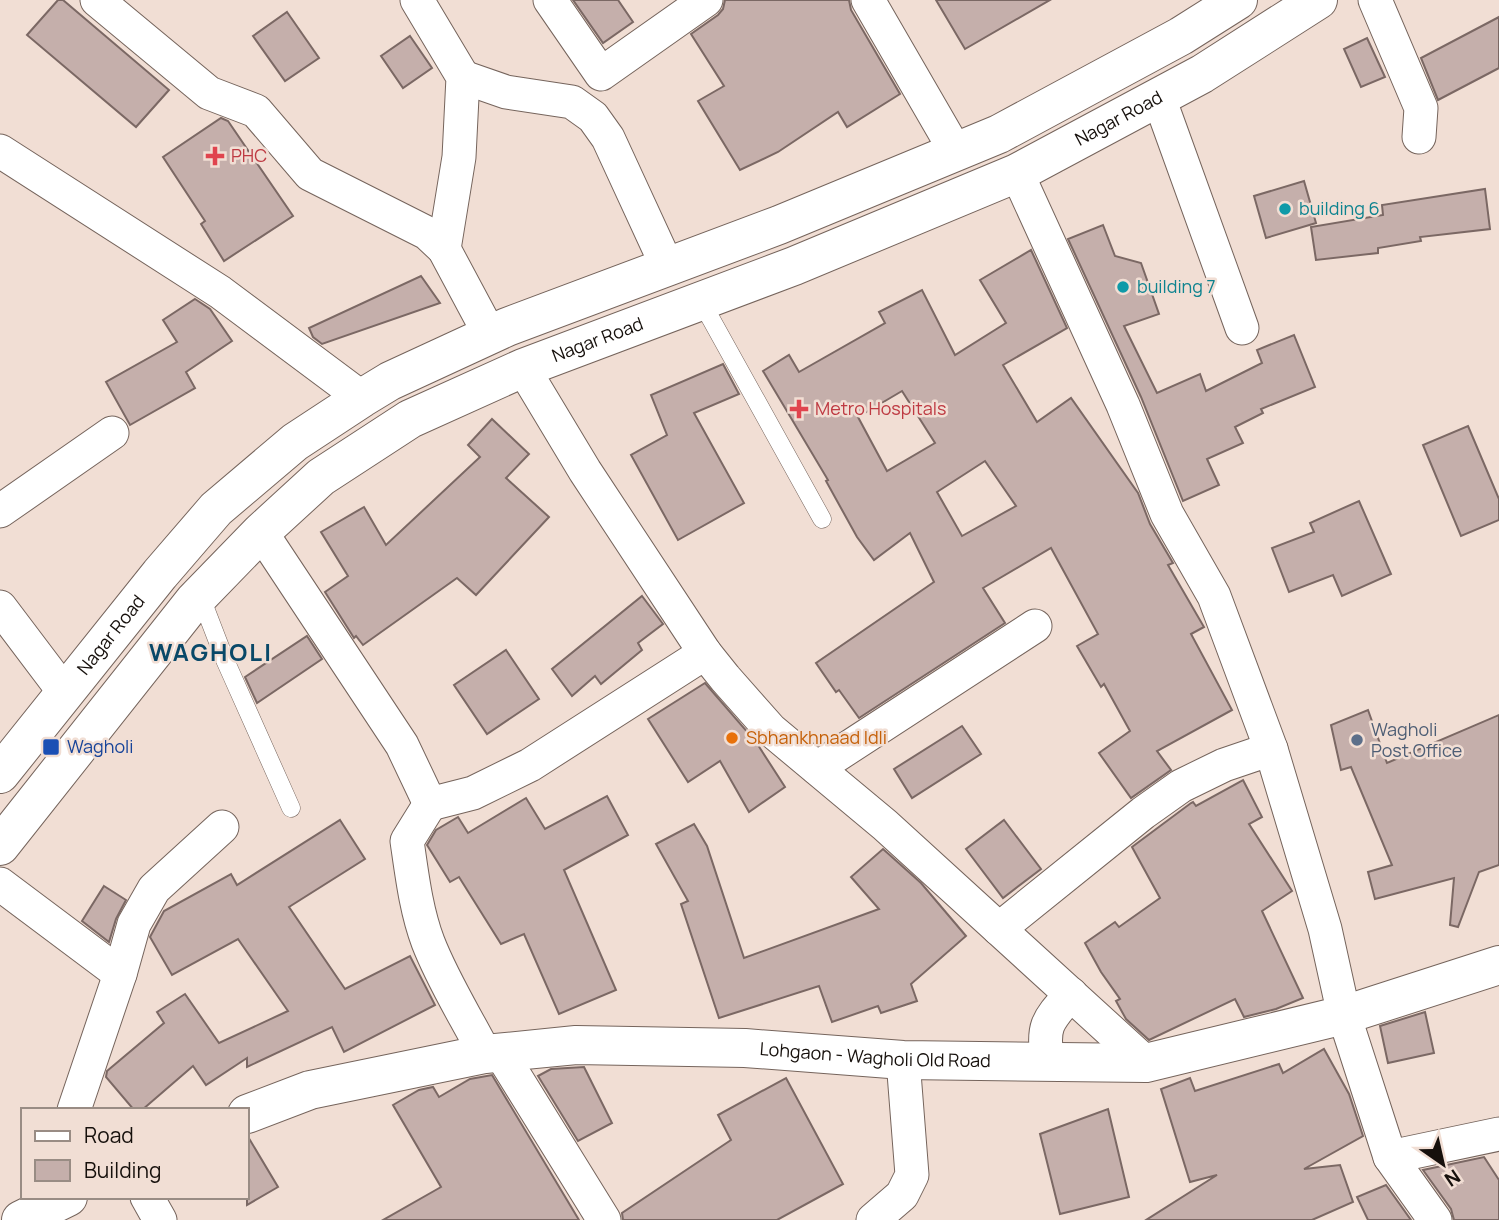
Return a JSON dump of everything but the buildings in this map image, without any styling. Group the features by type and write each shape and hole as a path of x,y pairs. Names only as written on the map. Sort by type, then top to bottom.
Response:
{"main road":[{"name":"Nagar Road","path":"0,774 160,574 216,509 295,442 362,398 390,381 491,335 779,225 999,134 1168,43 1238,0"},
{"name":"Nagar Road","path":"0,846 200,595 261,532 321,477 410,419 523,368 794,266 1017,173 1202,74 1318,0"},
{"name":"Lohgaon - Wagholi Old Road","path":"248,1114 310,1090 493,1053 576,1045 746,1048 903,1059 1146,1063 1344,1015 1499,965"}],"street":[{"path":"97,0 209,93 256,111 310,174 427,233 444,248 491,335"},
{"path":"417,0 463,77 459,157 444,248"},
{"path":"550,0 601,74 706,0"},
{"path":"868,0 956,152"},
{"path":"1375,0 1421,108 1419,137"},
{"path":"463,77 506,92 572,102 593,117 608,138 667,266"},
{"path":"1158,98 1242,328"},
{"path":"0,152 220,292 362,398"},
{"path":"1017,173 1123,405 1167,514 1214,596 1271,748 1325,929 1344,1015 1390,1157 1435,1220"},
{"path":"523,368 585,471 705,653 771,730 885,824 1146,1063"},
{"path":"0,511 112,433"},
{"path":"261,532 402,745 430,804"},
{"path":"0,607 65,692"},
{"path":"817,768 1035,626"},
{"path":"604,1220 446,980 428,942 415,897 407,841 430,804 473,793 530,765 705,653"},
{"path":"999,929 1181,786 1224,765 1271,748"},
{"path":"75,1108 134,924 154,888 222,827"},
{"path":"0,884 120,974"},
{"path":"1048,1062 1044,1040 1046,1025 1071,994"},
{"path":"873,1220 902,1195 912,1175 903,1059"},
{"path":"1390,1157 1499,1134"},
{"path":"147,1199 160,1220"}],"lane":[{"path":"701,301 822,519"},
{"path":"200,595 225,660 291,808"}],"place":[{"name":"PHC","path":"215,156"},
{"name":"building 6","path":"1285,209"},
{"name":"building 7","path":"1123,287"},
{"name":"Metro Hospitals","path":"799,409"},
{"name":"Sbhankhnaad Idli","path":"732,738"},
{"name":"Wagholi Post Office","path":"1357,740"},
{"name":"Wagholi","path":"51,747"}],"district":[{"name":"WAGHOLI","path":"211,653"}]}
